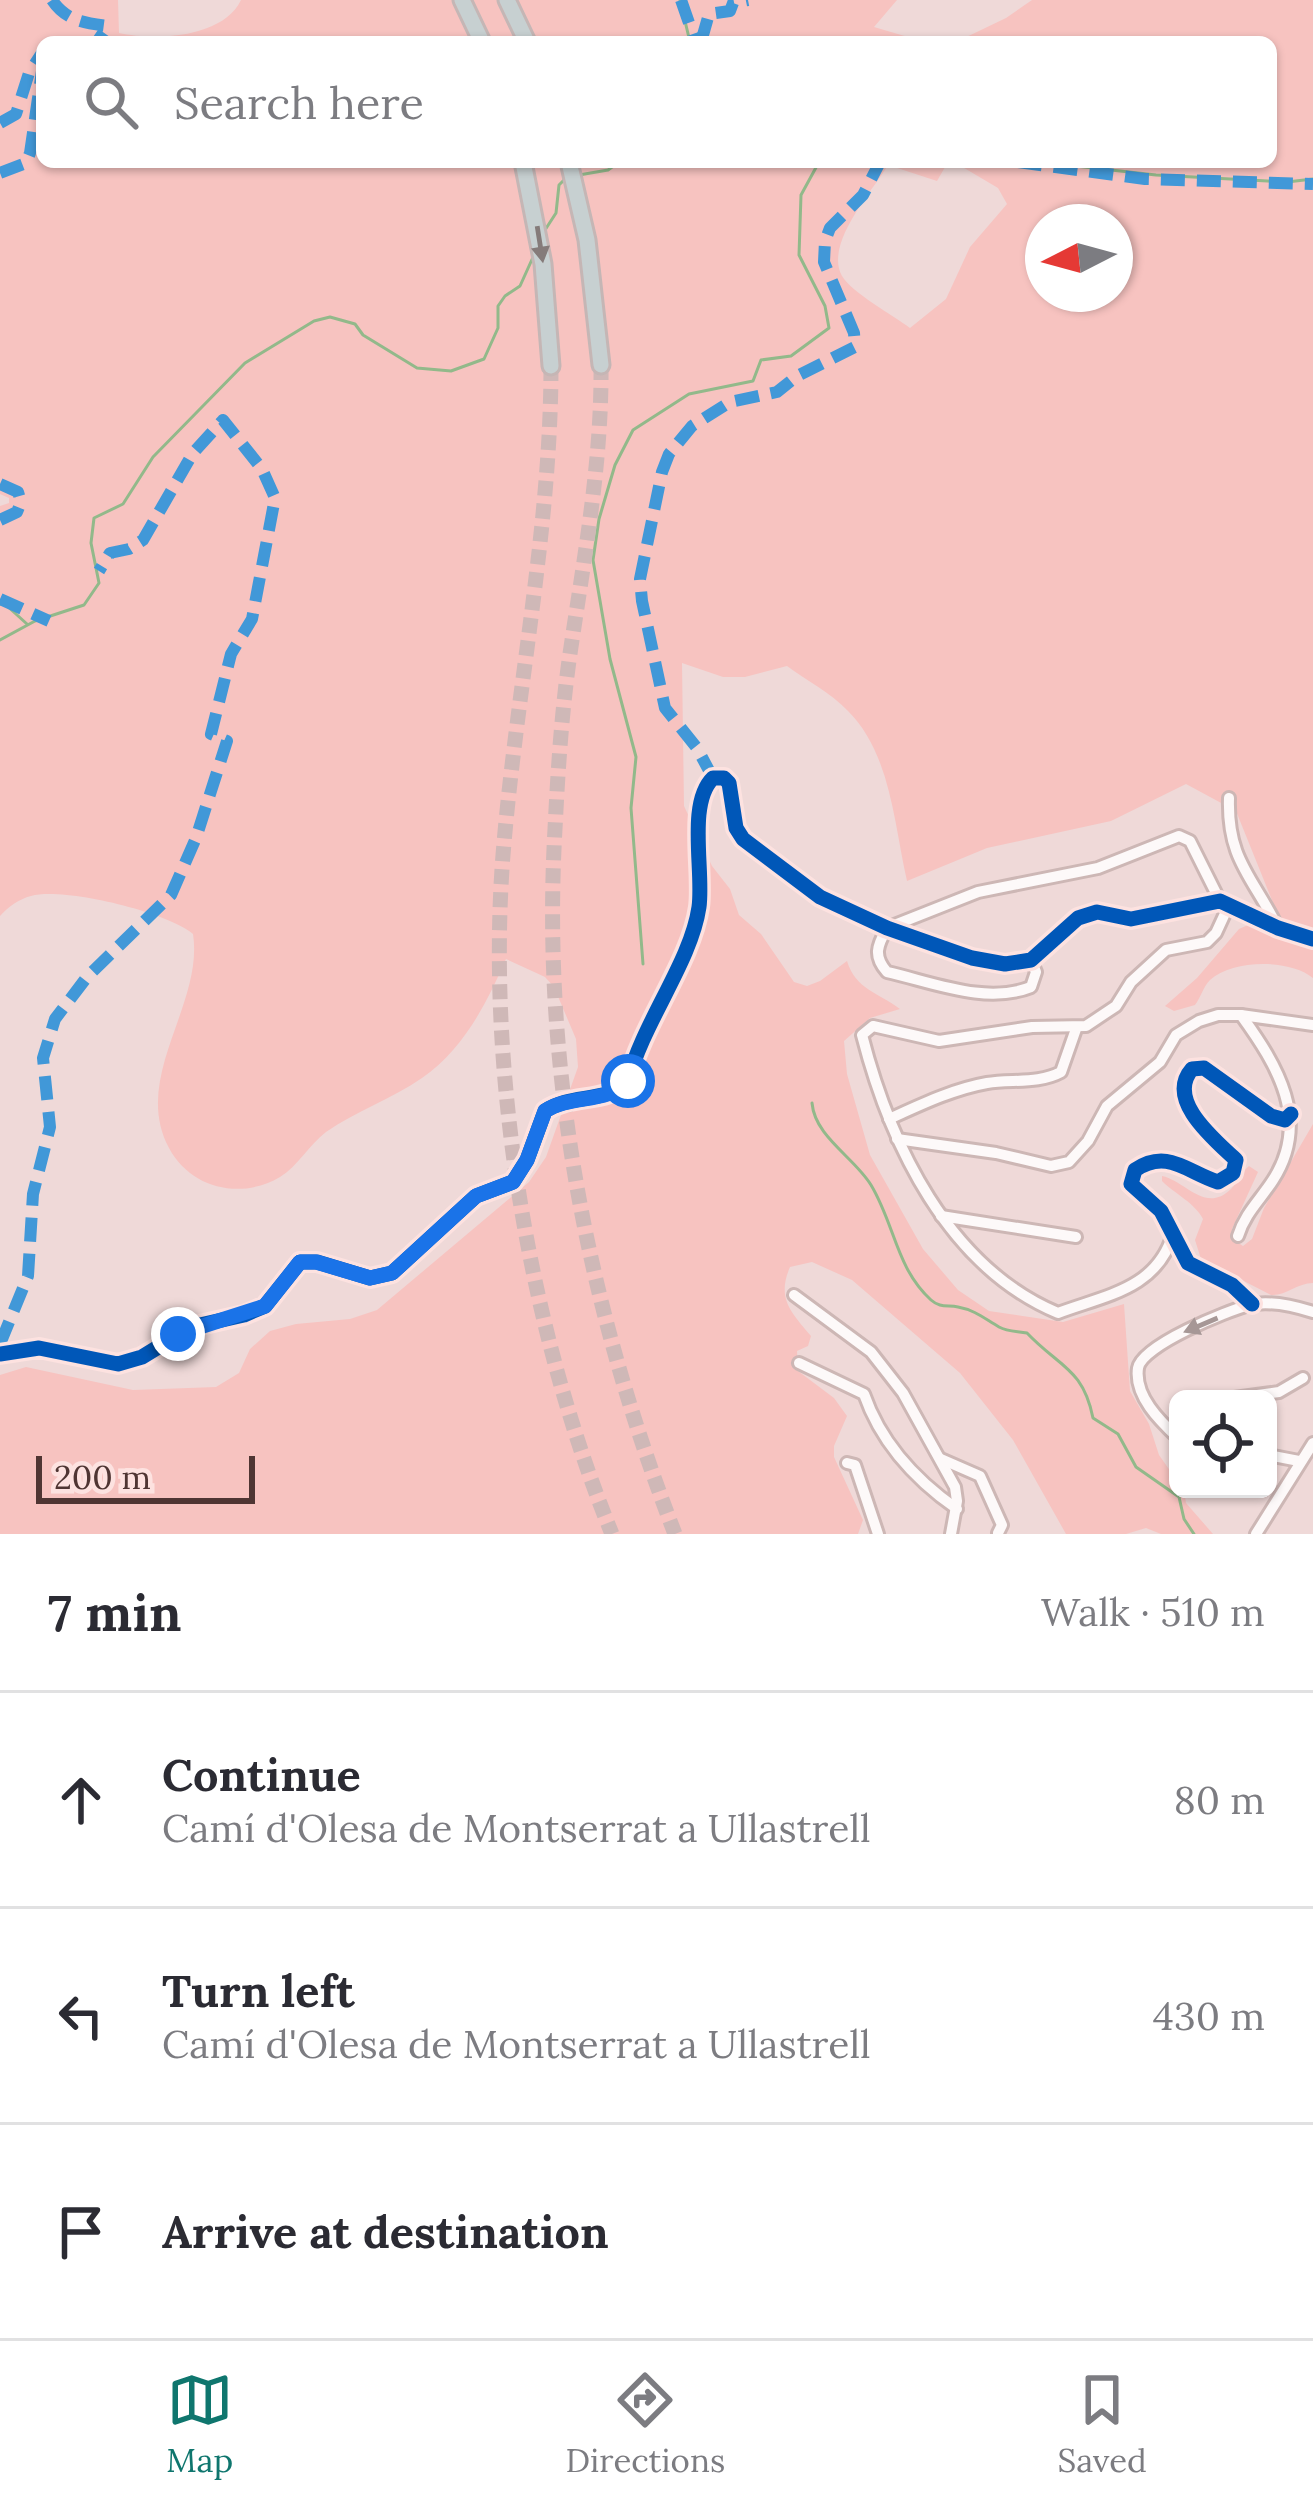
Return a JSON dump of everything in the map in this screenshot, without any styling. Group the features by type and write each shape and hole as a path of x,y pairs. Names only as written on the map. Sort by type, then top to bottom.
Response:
{"highway":[{"path":"462,0 479,36"},
{"path":"507,0 524,36"},
{"path":"524,168 539,237 550,366"},
{"path":"570,168 587,241 601,365"}],"street":[{"path":"0,1354 39,1348 118,1364 142,1357 191,1327 265,1306 300,1262 370,1278 392,1273 476,1196 513,1182 527,1160 545,1111 572,1098 607,1095 628,1081 636,1051 699,908 701,798 713,778 729,783 736,828 754,849 820,898 972,958 1005,964 1031,960 1078,919 1097,912 1131,919 1224,904 1313,939"},
{"path":"1228,798 1228,823 1241,870 1278,928"},
{"path":"1031,960 1036,972 1030,987 1011,995 987,994 887,972 878,961 877,946 887,928 978,892 1098,868 1179,836 1190,842 1224,904 1216,933 1207,942 1166,950 1131,982 1116,1006 1086,1027 1032,1028 939,1041 873,1026 862,1035 897,1139 956,1237 1033,1303 1058,1313 1130,1286 1159,1268 1173,1234"},
{"path":"897,1139 1051,1166 1069,1162 1088,1142 1107,1106 1160,1062 1176,1035 1218,1015 1313,1025"},
{"path":"1238,1236 1246,1215 1284,1162 1292,1136 1291,1114 1264,1046 1241,1015"},
{"path":"889,1119 935,1098 984,1084 1050,1078 1061,1072 1076,1029"},
{"path":"1252,1304 1232,1285 1188,1263 1161,1211 1131,1184 1135,1170 1147,1162 1172,1159 1218,1182 1233,1173 1236,1160 1190,1110 1184,1090 1185,1077 1192,1070 1204,1068 1271,1116 1286,1120 1291,1114"},
{"path":"941,1216 1076,1237"},
{"path":"794,1294 871,1352 903,1393 955,1486 957,1509 951,1534"},
{"path":"1169,1429 1142,1392 1140,1360 1169,1339 1252,1304 1293,1305 1313,1312"},
{"path":"799,1363 863,1394 874,1423 896,1454 928,1489 957,1509"},
{"path":"1277,1392 1303,1378"},
{"path":"1256,1534 1313,1444"},
{"path":"1277,1457 1299,1461"},
{"path":"941,1459 980,1476 1002,1525 998,1533"},
{"path":"847,1463 855,1465 878,1534"}],"shaded area":[{"path":"0,0 118,0 119,33 143,36 36,36 36,168 886,168 844,234 838,263 847,282 910,328 946,299 970,247 1007,204 998,188 964,168 1277,168 1277,36 968,36 1032,0 1313,0 1313,978 1290,967 1247,965 1210,980 1195,1005 1174,1011 1165,1006 1197,978 1239,929 1248,925 1267,934 1280,920 1236,811 1186,784 1111,821 987,848 907,881 882,769 862,728 841,704 787,666 745,677 723,677 682,663 684,806 712,866 730,889 739,915 761,934 794,982 807,986 820,981 847,961 862,984 900,1009 870,1018 844,1041 847,1074 870,1155 923,1249 958,1290 989,1311 1063,1322 1124,1304 1130,1391 1169,1469 1169,1498 1185,1498 1213,1534 1161,1534 1146,1528 1126,1534 1066,1534 1013,1440 960,1373 852,1280 812,1262 790,1267 785,1297 811,1336 808,1346 797,1351 798,1371 834,1398 847,1416 834,1457 863,1520 858,1534 0,1534 0,1375 26,1367 133,1390 216,1387 239,1373 250,1349 270,1331 350,1319 377,1310 529,1182 546,1157 578,1067 576,1039 554,987 545,977 506,959 472,1025 437,1067 326,1132 280,1177 234,1189 204,1181 178,1162 160,1121 158,1095 189,987 193,934 139,910 67,895 27,897 0,916 0,506 9,503 0,494"},
{"path":"241,0 897,0 874,27 905,36 169,36 219,22"},
{"path":"897,168 945,168 937,181"},
{"path":"1313,1124 1313,1283 1271,1295 1201,1259 1195,1240 1203,1219 1162,1176 1213,1198 1231,1189 1249,1166 1258,1172 1232,1229 1234,1240 1243,1246 1252,1239 1264,1208"}],"waterway":[{"path":"680,0 689,36"},
{"path":"579,175 611,168"},
{"path":"643,964 631,808 636,757 610,659 593,560 599,519 615,465 633,430 689,394 753,381 761,360 791,356 829,328 825,306 799,255 801,195 816,168"},
{"path":"1093,168 1287,182 1313,179"},
{"path":"545,230 556,213 559,185 564,180"},
{"path":"0,640 35,621 84,605 99,583 91,543 94,518 123,504 153,457 245,363 314,321 330,317 355,324 363,335 417,368 451,371 484,359 498,328 498,306 520,286 534,255"},
{"path":"0,604 27,624"},
{"path":"812,1103 820,1126 871,1185 919,1288 937,1304 964,1308 1002,1329 1027,1333 1068,1369 1083,1388 1093,1418 1118,1434 1136,1467 1179,1497 1184,1519 1194,1534"}],"tunnel":[{"path":"601,365 596,471 559,760 553,920 556,1010 577,1188 595,1276 644,1449 675,1534"},
{"path":"551,366 545,489 503,855 501,1025 508,1113 537,1288 583,1456 612,1534"}],"marked path":[{"path":"52,0 70,17 108,26 101,36"},
{"path":"681,0 694,36"},
{"path":"703,36 709,14 730,11 733,3 748,0"},
{"path":"0,123 16,114 36,62"},
{"path":"0,173 26,163 36,112"},
{"path":"713,778 697,748 665,708 642,601 640,579 662,472 669,454 692,426 730,402 777,392 797,376 855,347 854,333 824,262 825,241 830,228 863,195 877,168"},
{"path":"1063,168 1145,179 1313,184"},
{"path":"0,1344 28,1276 33,1194 50,1127 43,1058 55,1019 87,977 171,895 196,838 227,741 211,734 231,654 252,619 275,498 262,469 223,420 193,453 143,540 110,553 99,571"},
{"path":"0,484 18,492 21,502 17,512 0,520"},
{"path":"0,599 49,621"}],"cycle path":[{"path":"0,1354 39,1348 118,1364 142,1357 191,1327 265,1306 300,1262 317,1262 370,1278 392,1273 476,1196 513,1182 527,1160 545,1111 610,1093 628,1081 694,928 700,892 698,821 705,789 713,778 729,783 736,828 743,839 820,897 887,928 972,958 1005,964 1031,960 1078,918 1097,912 1131,919 1220,901 1313,939"},
{"path":"1252,1304 1232,1285 1188,1263 1161,1211 1131,1184 1135,1170 1157,1161 1177,1164 1218,1182 1233,1173 1236,1160 1189,1106 1185,1081 1192,1069 1204,1068 1271,1116 1285,1120 1291,1114"}],"route":[{"path":"178,1334 265,1306 300,1262 370,1278 392,1273 476,1196 513,1182 527,1160 545,1111 572,1098 607,1095 628,1081"}]}
